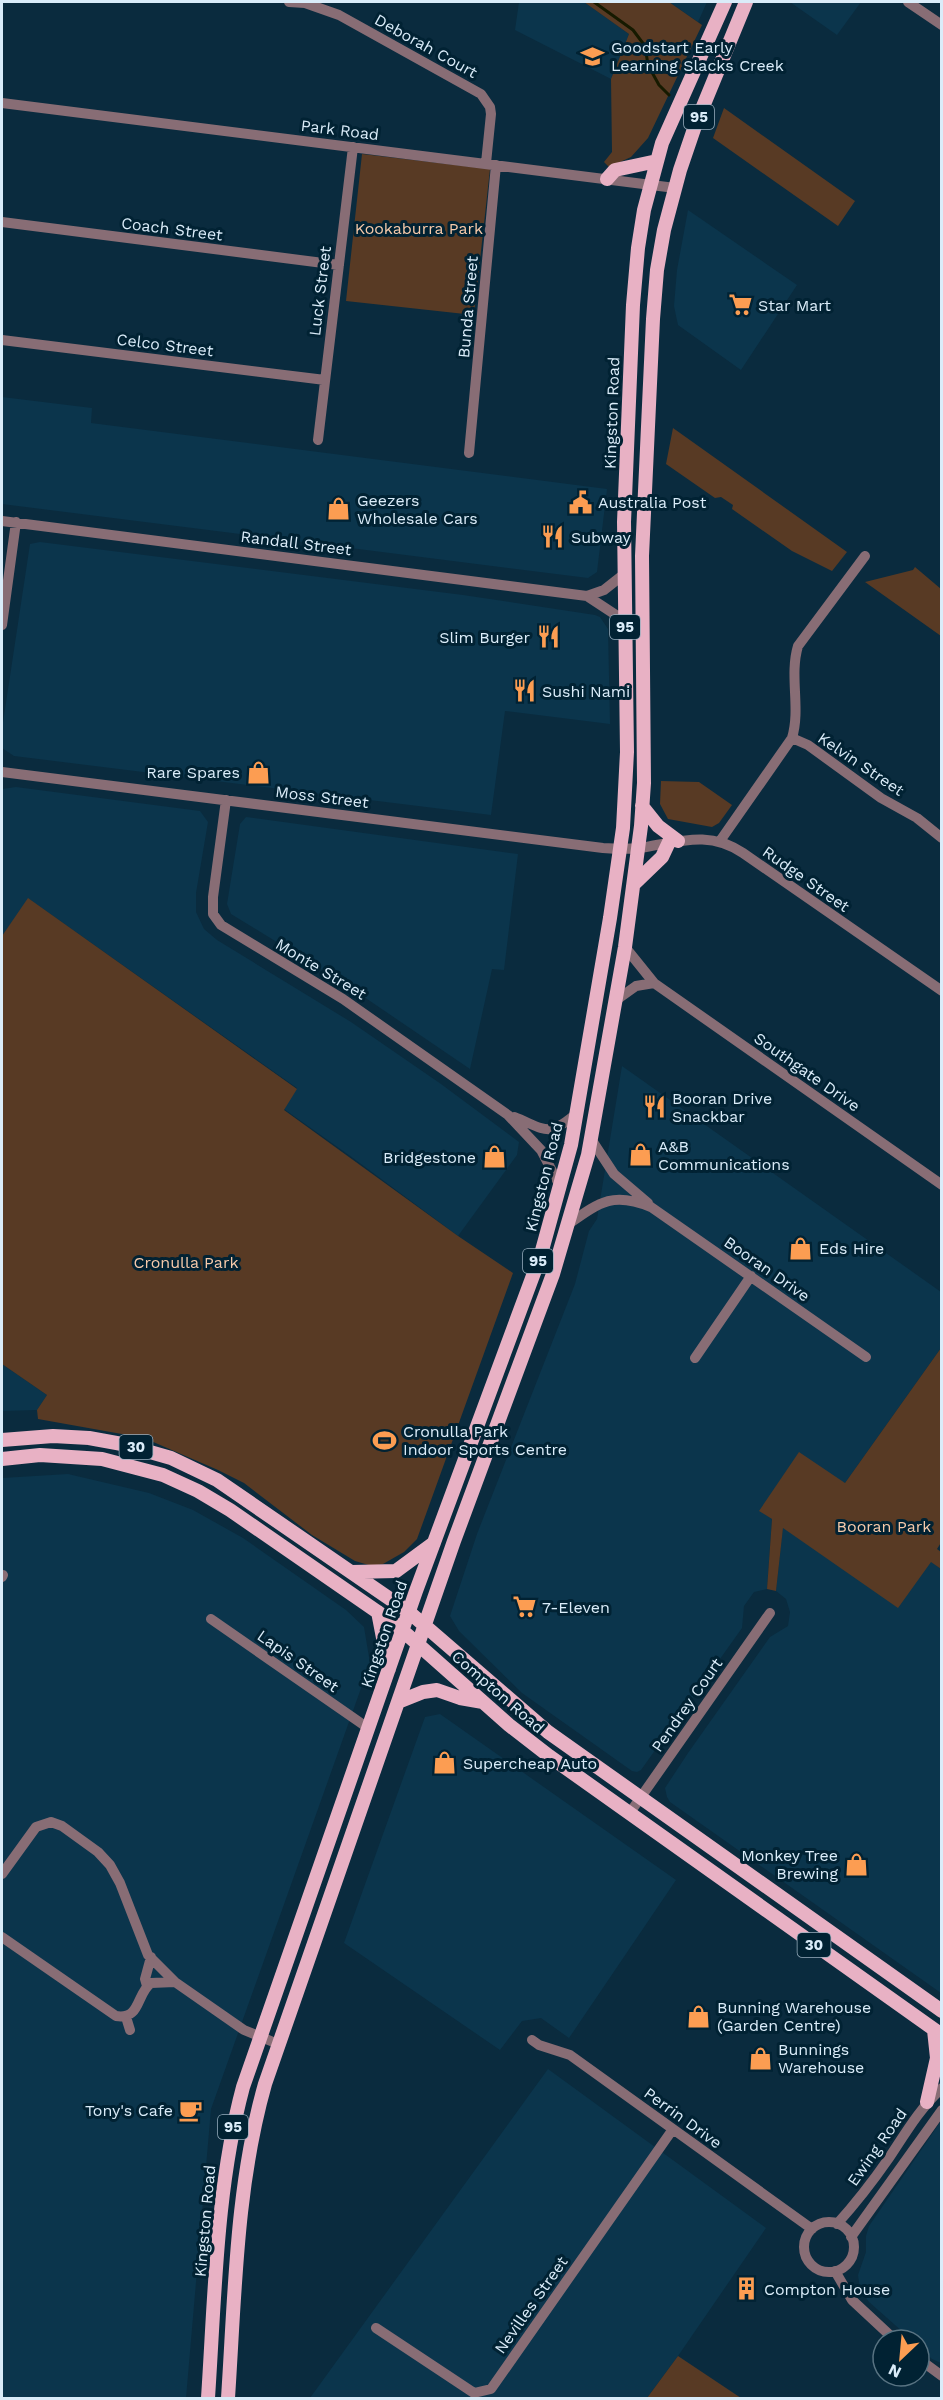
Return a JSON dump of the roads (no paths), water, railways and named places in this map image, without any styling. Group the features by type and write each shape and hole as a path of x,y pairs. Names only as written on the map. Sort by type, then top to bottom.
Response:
{"main road":[{"name":"Kingston Road","path":"208,2398 226,2163 240,2097 409,1612 541,1254 561,1188 577,1113 621,849 627,752 623,575 633,305 641,225 650,184 674,115 725,2"},
{"name":"Kingston Road","path":"228,2398 245,2172 258,2109 278,2044 418,1643 547,1291 570,1223 591,1139 639,848 642,806 642,556 652,319 661,250 675,188 695,126 746,2"},
{"path":"607,179 615,170 657,161"},
{"path":"634,884 674,842 642,806"},
{"name":"Compton Road","path":"2,1440 53,1436 89,1438 123,1444 163,1456 217,1480 425,1624 532,1720 942,2011"},
{"name":"Compton Road","path":"2,1459 40,1455 81,1456 123,1463 172,1478 222,1505 403,1630 483,1702 549,1756 938,2033"},
{"path":"352,1572 396,1571 434,1543"},
{"path":"378,1612 389,1669"},
{"path":"398,1702 423,1692 437,1690 460,1698 483,1702"},
{"path":"927,2102 937,2058 938,2033"}],"street":[{"name":"Deborah Court","path":"289,2 305,3 339,15 481,94 490,107 491,114 491,164"},
{"path":"908,2 942,25"},
{"name":"Park Road","path":"2,103 675,188"},
{"name":"Luck Street","path":"318,440 353,147"},
{"name":"Bunda Street","path":"469,453 491,164"},
{"name":"Coach Street","path":"2,222 339,265"},
{"name":"Celco Street","path":"2,340 324,380"},
{"name":"Randall Street","path":"2,521 587,596 625,621"},
{"path":"2,625 16,522"},
{"path":"720,841 792,738 796,726 793,661 798,646 865,556"},
{"path":"587,596 604,590 623,575"},
{"name":"Kelvin Street","path":"792,738 808,745 881,798 917,818 942,838"},
{"name":"Moss Street","path":"2,772 621,849 639,848"},
{"name":"Monte Street","path":"226,800 213,897 213,914 221,925 343,999 508,1115 540,1129 552,1130 562,1126 577,1113"},
{"name":"Rudge Street","path":"639,848 674,842 720,841 743,853 942,991"},
{"name":"Southgate Drive","path":"624,947 654,983 942,1185"},
{"path":"615,1000 636,986 654,983"},
{"name":"Monte Street","path":"508,1115 541,1150 561,1188"},
{"name":"Booran Drive","path":"591,1139 614,1174 651,1208"},
{"name":"Booran Drive","path":"570,1223 591,1207 609,1200 629,1199 651,1208 866,1357"},
{"path":"695,1358 751,1276"},
{"name":"Pendrey Court","path":"629,1814 770,1613"},
{"name":"Lapis Street","path":"211,1618 368,1728"},
{"path":"2,1874 32,1832 45,1819 62,1826 98,1852 110,1865 120,1883 151,1958 175,1982 238,2026 260,2038 278,2044"},
{"path":"2,1937 111,2014 126,2017"},
{"path":"147,1986 145,1979 151,1958"},
{"path":"126,2017 137,2008 147,1986 154,1982 175,1982"},
{"path":"126,2017 130,2030"},
{"name":"Perrin Drive","path":"532,2040 539,2045 570,2055 812,2229"},
{"name":"Ewing Road","path":"837,2224 853,2207 884,2165 927,2102 942,2088"},
{"name":"Ewing Road","path":"851,2237 942,2110"},
{"name":"Nevilles Street","path":"376,2328 474,2393 490,2389 673,2129"},
{"path":"824,2223 843,2227 851,2237 854,2246 850,2260 844,2267 836,2271 820,2270 808,2260 804,2245 812,2229 824,2223"},
{"path":"836,2271 852,2300 882,2328"}],"waterway":[{"path":"594,2 633,30 645,46 648,65 659,85 669,95"}],"place":[{"name":"Goodstart Early Learning Slacks Creek","path":"593,56"},
{"name":"Star Mart","path":"740,305"},
{"name":"Australia Post","path":"580,502"},
{"name":"Geezers Wholesale Cars","path":"339,509"},
{"name":"Subway","path":"553,537"},
{"name":"Slim Burger","path":"548,637"},
{"name":"Sushi Nami","path":"524,691"},
{"name":"Rare Spares","path":"258,772"},
{"name":"Booran Drive Snackbar","path":"654,1107"},
{"name":"A&B Communications","path":"640,1155"},
{"name":"Bridgestone","path":"494,1157"},
{"name":"Eds Hire","path":"801,1248"},
{"name":"Cronulla Park Indoor Sports Centre","path":"385,1440"},
{"name":"7-Eleven","path":"524,1607"},
{"name":"Supercheap Auto","path":"445,1763"},
{"name":"Monkey Tree Brewing","path":"856,1864"},
{"name":"Bunning Warehouse (Garden Centre)","path":"699,2016"},
{"name":"Bunnings Warehouse","path":"760,2058"},
{"name":"Tony's Cafe","path":"191,2110"},
{"name":"Compton House","path":"746,2289"}],"park label":[{"name":"Kookaburra Park","path":"419,228"},
{"name":"Cronulla Park","path":"186,1262"},
{"name":"Booran Park","path":"884,1526"}]}
